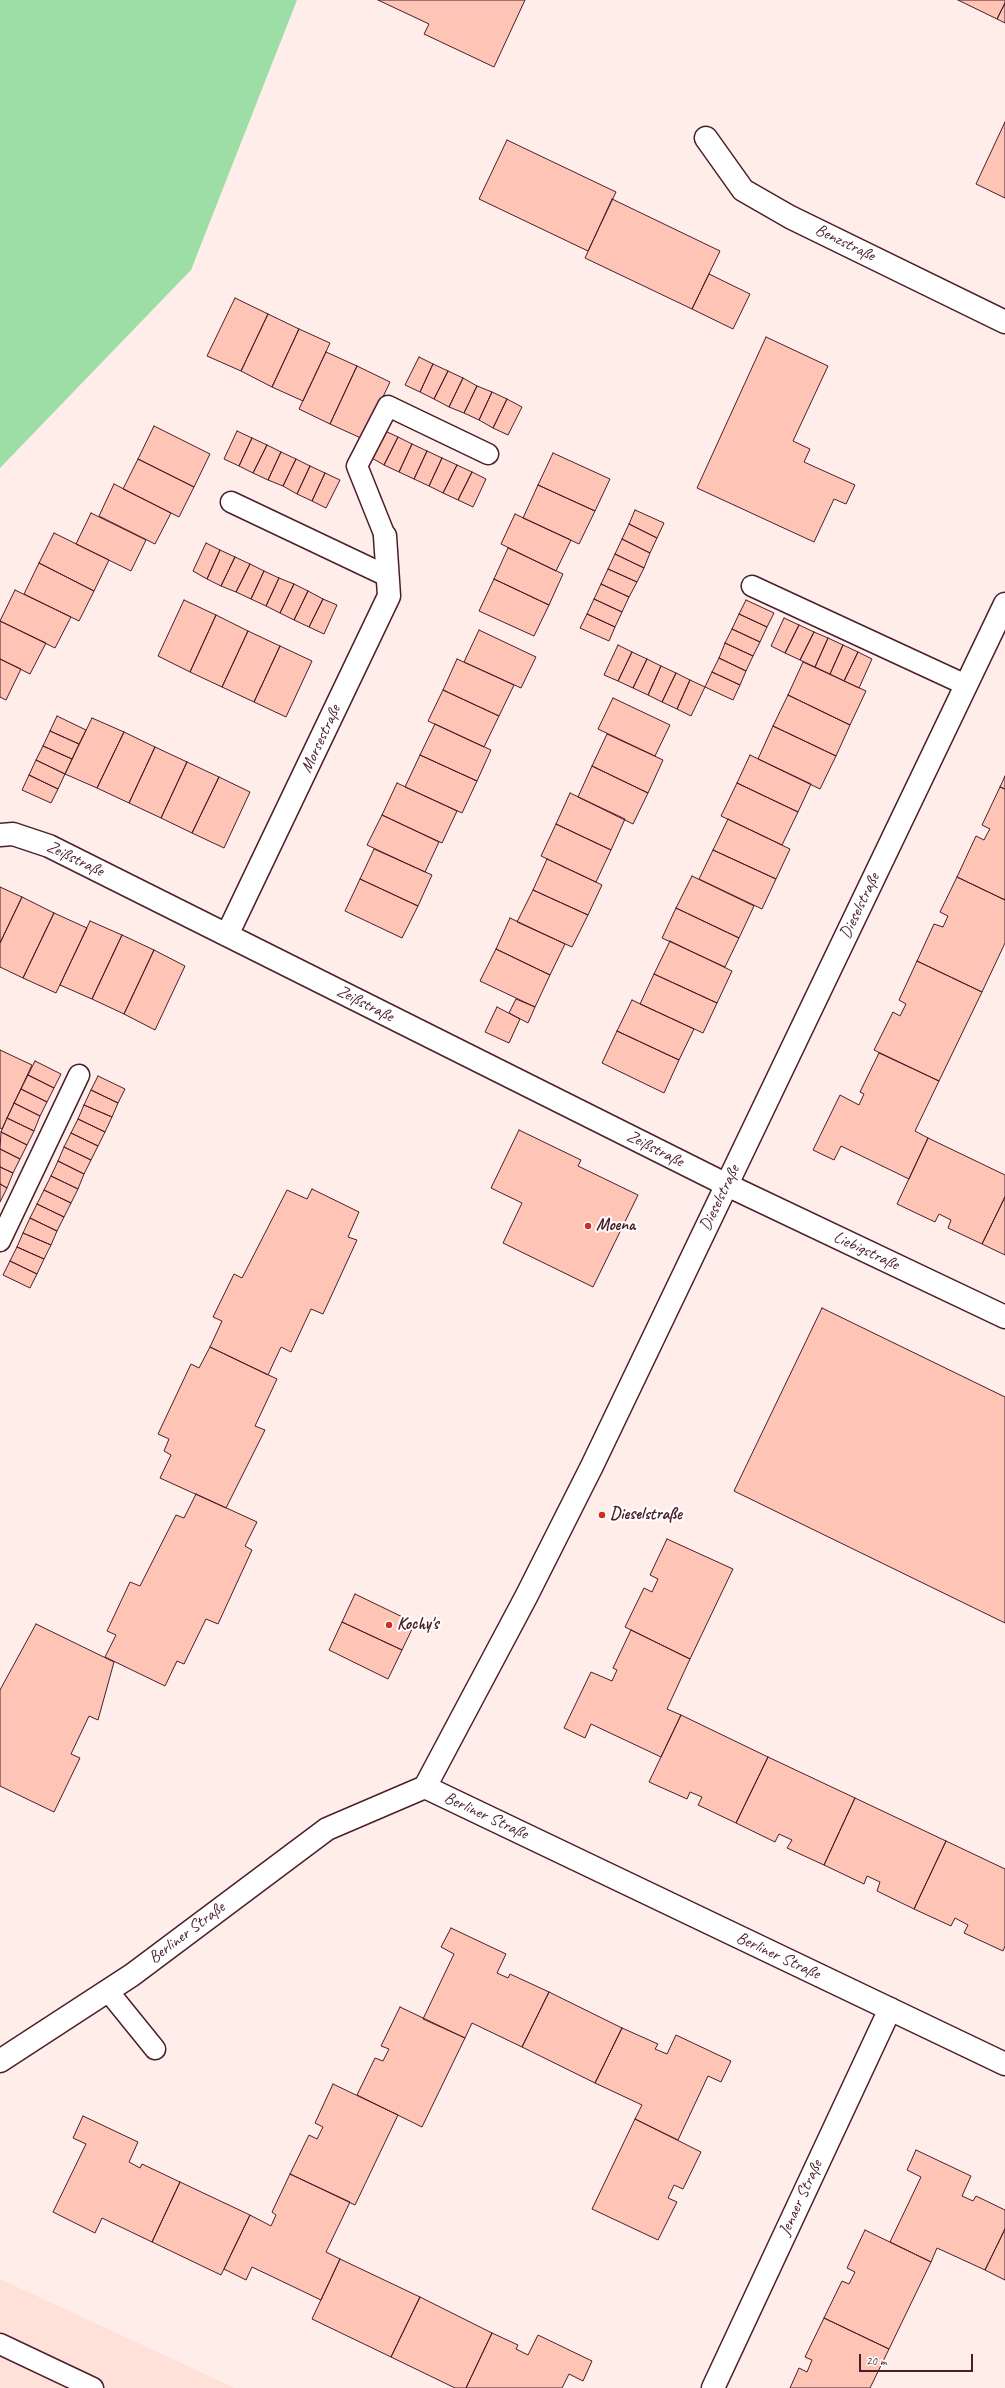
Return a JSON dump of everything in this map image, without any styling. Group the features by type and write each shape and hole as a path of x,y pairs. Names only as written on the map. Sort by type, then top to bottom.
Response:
{"street":[{"name":"Benzstraße","path":"706,138 743,190 790,217 1005,322"},
{"name":"Morsestraße","path":"227,935 389,596 385,536"},
{"name":"Dieselstraße","path":"425,1788 550,1550 1005,604"},
{"name":"Zeißstraße","path":"0,835 14,834 49,846 727,1184"},
{"name":"Liebigstraße","path":"727,1184 1005,1317"},
{"name":"Berliner Straße","path":"0,2062 108,1991 327,1829 425,1788 1005,2064"},
{"name":"Jenaer Straße","path":"713,2388 890,2009"}],"lane":[{"path":"385,536 357,466 388,406 488,454"},
{"path":"231,502 387,576"},
{"path":"752,586 966,685"},
{"path":"0,1241 79,1075"},
{"path":"108,1991 155,2049"},
{"path":"0,2344 93,2388"}],"shaded area":[{"path":"0,2279 235,2388 0,2388"}],"green space":[{"path":"0,0 297,0 191,270 0,468"}],"building":[{"path":"378,0 525,0 494,67 424,34 429,24"},
{"path":"958,0 1005,0 1005,3 997,19"},
{"path":"1005,3 1005,23 997,19"},
{"path":"1005,122 1005,198 976,184"},
{"path":"507,140 616,192 588,251 479,199"},
{"path":"612,199 720,251 692,309 585,258"},
{"path":"709,274 750,294 733,329 692,309"},
{"path":"235,298 268,314 241,371 207,356"},
{"path":"268,314 299,329 272,387 241,371"},
{"path":"299,329 330,343 303,401 272,387"},
{"path":"766,337 828,366 793,441 810,449 804,462 855,485 846,504 834,499 814,542 697,488"},
{"path":"326,352 357,366 330,424 299,409"},
{"path":"419,357 433,364 420,392 405,385"},
{"path":"433,364 448,371 434,399 420,392"},
{"path":"357,366 390,382 363,439 330,424"},
{"path":"448,371 463,378 449,407 434,399"},
{"path":"463,378 477,386 464,413 449,407"},
{"path":"477,386 492,392 479,420 464,413"},
{"path":"492,392 507,399 493,428 479,420"},
{"path":"507,399 522,407 508,435 493,428"},
{"path":"154,426 210,454 194,487 138,459"},
{"path":"383,430 398,437 384,465 370,457"},
{"path":"237,431 252,438 239,466 224,459"},
{"path":"398,437 412,444 399,472 384,465"},
{"path":"252,438 267,445 253,473 239,466"},
{"path":"412,444 427,451 414,479 399,472"},
{"path":"267,445 281,452 268,480 253,473"},
{"path":"427,451 442,458 429,486 414,479"},
{"path":"281,452 296,459 283,486 268,480"},
{"path":"553,453 610,479 595,511 538,485"},
{"path":"442,458 457,465 443,493 429,486"},
{"path":"138,459 194,487 179,517 123,489"},
{"path":"296,459 310,466 297,494 283,486"},
{"path":"457,465 472,472 458,500 443,493"},
{"path":"310,466 325,473 312,501 297,494"},
{"path":"472,472 486,479 473,507 458,500"},
{"path":"325,473 340,480 326,508 312,501"},
{"path":"114,484 171,513 155,544 99,516"},
{"path":"538,485 595,511 579,544 523,518"},
{"path":"635,510 664,523 657,538 629,524"},
{"path":"91,513 146,540 131,571 76,544"},
{"path":"515,514 571,540 556,571 501,544"},
{"path":"629,524 657,538 650,553 622,539"},
{"path":"54,533 109,560 94,591 39,563"},
{"path":"622,539 650,553 644,568 615,554"},
{"path":"206,543 220,550 207,579 193,571"},
{"path":"508,548 563,574 549,605 494,579"},
{"path":"220,550 235,557 221,586 207,579"},
{"path":"615,554 644,568 637,582 608,569"},
{"path":"235,557 250,564 236,592 221,586"},
{"path":"39,563 94,591 79,621 24,594"},
{"path":"250,564 264,571 251,599 236,592"},
{"path":"608,569 637,582 629,597 601,584"},
{"path":"264,571 279,578 266,606 251,599"},
{"path":"279,578 294,584 280,613 266,606"},
{"path":"494,579 549,605 534,636 479,611"},
{"path":"294,584 308,591 294,620 280,613"},
{"path":"601,584 629,597 622,612 594,599"},
{"path":"15,590 71,617 55,648 0,621"},
{"path":"308,591 323,599 309,627 294,620"},
{"path":"323,599 337,605 324,634 309,627"},
{"path":"594,599 622,612 615,627 587,614"},
{"path":"184,600 216,615 190,672 158,656"},
{"path":"746,600 774,613 767,627 739,614"},
{"path":"587,614 615,627 609,641 580,628"},
{"path":"739,614 767,627 760,642 732,629"},
{"path":"216,615 248,631 222,687 190,672"},
{"path":"784,618 799,625 785,653 771,646"},
{"path":"0,621 46,643 30,674 0,659"},
{"path":"799,625 814,632 800,660 785,653"},
{"path":"732,629 760,642 753,656 725,643"},
{"path":"479,630 536,657 521,688 464,662"},
{"path":"248,631 280,646 254,702 222,687"},
{"path":"814,632 828,638 815,667 800,660"},
{"path":"828,638 843,645 830,674 815,667"},
{"path":"725,643 753,656 746,671 719,658"},
{"path":"618,645 632,652 618,681 604,675"},
{"path":"843,645 858,652 844,681 830,674"},
{"path":"280,646 312,661 286,717 254,702"},
{"path":"632,652 647,659 633,688 618,681"},
{"path":"858,652 872,659 859,688 844,681"},
{"path":"719,658 746,671 740,685 712,672"},
{"path":"0,659 21,669 6,700 0,697"},
{"path":"457,659 514,685 499,716 443,690"},
{"path":"647,659 661,666 648,695 633,688"},
{"path":"803,662 866,691 850,725 788,695"},
{"path":"661,666 676,673 662,702 648,695"},
{"path":"712,672 740,685 733,700 705,687"},
{"path":"676,673 690,680 677,709 662,702"},
{"path":"690,680 705,687 691,716 677,709"},
{"path":"443,690 499,716 484,747 428,721"},
{"path":"788,695 850,725 836,756 773,726"},
{"path":"613,698 670,725 655,756 598,729"},
{"path":"57,716 86,730 79,744 50,731"},
{"path":"92,718 124,732 97,788 65,774"},
{"path":"435,724 491,750 477,781 420,755"},
{"path":"773,726 836,756 820,789 758,759"},
{"path":"50,731 79,744 72,759 43,746"},
{"path":"124,732 155,747 129,803 97,788"},
{"path":"607,734 663,760 648,793 592,766"},
{"path":"43,746 72,759 65,774 36,760"},
{"path":"155,747 187,762 161,818 129,803"},
{"path":"420,755 477,781 462,813 405,787"},
{"path":"750,755 811,784 798,812 737,783"},
{"path":"36,760 65,774 58,789 29,775"},
{"path":"187,762 219,777 192,833 161,818"},
{"path":"592,766 648,793 633,824 578,797"},
{"path":"29,775 58,789 51,803 22,790"},
{"path":"1005,776 1005,789 1000,787"},
{"path":"219,777 250,792 224,848 192,833"},
{"path":"397,783 457,811 442,843 382,815"},
{"path":"737,783 798,812 782,845 721,816"},
{"path":"1000,787 1005,789 1005,900 957,877 976,836 984,840 990,829 982,825"},
{"path":"570,793 625,819 611,850 556,824"},
{"path":"382,815 439,842 425,872 367,845"},
{"path":"728,819 790,849 776,879 713,850"},
{"path":"556,824 611,850 596,882 541,856"},
{"path":"374,849 432,875 418,906 360,879"},
{"path":"713,850 776,879 762,909 699,879"},
{"path":"547,859 602,885 588,915 533,890"},
{"path":"692,876 754,906 739,938 676,908"},
{"path":"957,877 1005,900 1005,943 982,992 917,961 934,924 943,927 948,916 940,912"},
{"path":"360,879 418,906 402,938 345,911"},
{"path":"0,887 22,897 0,943"},
{"path":"533,890 588,915 572,947 517,922"},
{"path":"22,897 54,913 23,978 0,967 0,943"},
{"path":"676,908 739,938 725,967 662,938"},
{"path":"54,913 87,928 56,993 23,978"},
{"path":"510,918 565,944 550,975 496,949"},
{"path":"90,921 122,935 92,999 60,985"},
{"path":"122,935 154,950 124,1014 92,999"},
{"path":"670,941 732,971 717,1003 654,974"},
{"path":"496,949 550,975 535,1007 480,981"},
{"path":"154,950 185,966 155,1030 124,1014"},
{"path":"917,961 982,992 939,1081 874,1050 893,1012 900,1016 906,1004 899,1000"},
{"path":"654,974 717,1003 703,1033 640,1004"},
{"path":"516,999 535,1007 528,1023 509,1013"},
{"path":"632,1000 694,1029 679,1060 617,1031"},
{"path":"497,1007 520,1019 509,1043 485,1032"},
{"path":"617,1031 679,1060 664,1093 602,1063"},
{"path":"0,1050 32,1065 2,1129 0,1128"},
{"path":"879,1053 939,1081 915,1131 928,1138 909,1179 841,1146 834,1160 813,1150 840,1095 859,1105 864,1094 860,1092"},
{"path":"35,1061 61,1074 54,1088 28,1075"},
{"path":"28,1075 54,1088 47,1102 21,1089"},
{"path":"98,1076 125,1089 118,1103 91,1090"},
{"path":"21,1089 47,1102 40,1116 14,1103"},
{"path":"91,1090 118,1103 112,1117 84,1105"},
{"path":"14,1103 40,1116 34,1131 7,1118"},
{"path":"84,1105 112,1117 105,1132 78,1119"},
{"path":"7,1118 34,1131 27,1145 1,1132"},
{"path":"78,1119 105,1132 98,1146 71,1133"},
{"path":"519,1130 581,1160 578,1166 638,1195 593,1287 503,1243 522,1203 491,1188"},
{"path":"1,1132 27,1145 20,1159 0,1149"},
{"path":"71,1133 98,1146 91,1160 64,1147"},
{"path":"928,1138 1005,1175 1005,1197 982,1244 948,1228 951,1220 939,1214 935,1222 897,1204"},
{"path":"64,1147 91,1160 84,1174 58,1161"},
{"path":"0,1149 20,1159 13,1173 0,1167"},
{"path":"58,1161 84,1174 78,1189 51,1176"},
{"path":"0,1167 13,1173 7,1188 0,1184"},
{"path":"51,1176 78,1189 71,1203 44,1190"},
{"path":"0,1184 7,1188 0,1202"},
{"path":"312,1189 359,1212 348,1237 357,1240 323,1314 311,1309 291,1352 281,1347 268,1375 210,1347 222,1321 213,1317 234,1274 242,1278 287,1190 307,1199"},
{"path":"44,1190 71,1203 64,1217 37,1204"},
{"path":"1005,1197 1005,1255 982,1244"},
{"path":"37,1204 64,1217 57,1231 30,1218"},
{"path":"30,1218 57,1231 51,1245 23,1233"},
{"path":"23,1233 51,1245 44,1259 17,1247"},
{"path":"17,1247 44,1259 37,1274 10,1261"},
{"path":"10,1261 37,1274 30,1288 3,1275"},
{"path":"822,1308 1005,1397 1005,1623 734,1491"},
{"path":"210,1347 277,1379 255,1426 265,1430 226,1508 160,1478 171,1455 164,1451 169,1439 158,1434 191,1364 199,1368"},
{"path":"196,1494 257,1522 245,1546 252,1550 218,1624 206,1619 184,1664 177,1661 165,1686 105,1657 116,1635 107,1631 130,1582 140,1586 176,1515 184,1518"},
{"path":"667,1539 733,1569 690,1659 625,1627 644,1588 652,1592 658,1579 650,1575"},
{"path":"355,1594 415,1623 402,1650 342,1622"},
{"path":"342,1622 402,1650 388,1679 329,1650"},
{"path":"36,1624 114,1662 98,1720 89,1716 71,1754 80,1758 54,1812 0,1786 0,1690"},
{"path":"631,1630 690,1659 667,1709 681,1715 661,1757 591,1724 585,1738 564,1728 591,1672 612,1681 617,1670 613,1668"},
{"path":"681,1715 768,1757 736,1823 698,1805 702,1797 690,1792 687,1799 649,1782"},
{"path":"768,1757 855,1798 824,1865 787,1848 792,1840 779,1834 775,1842 736,1823"},
{"path":"855,1798 946,1841 914,1909 877,1891 880,1882 867,1876 864,1884 824,1865"},
{"path":"946,1841 1005,1869 1005,1946 1003,1951 964,1933 968,1925 955,1918 951,1926 914,1909"},
{"path":"451,1928 506,1954 497,1973 508,1978 510,1974 549,1992 522,2047 472,2023 465,2038 423,2019 454,1954 441,1947"},
{"path":"549,1992 622,2028 595,2083 522,2047"},
{"path":"400,2007 465,2038 422,2127 357,2095 375,2058 383,2061 389,2049 381,2046"},
{"path":"622,2028 658,2044 655,2049 667,2054 676,2035 731,2061 721,2082 708,2076 678,2140 635,2119 642,2105 595,2083"},
{"path":"333,2084 398,2115 355,2205 290,2174 309,2135 317,2139 323,2127 315,2123"},
{"path":"83,2116 138,2142 129,2162 140,2168 142,2164 180,2182 152,2242 102,2218 95,2233 53,2212 86,2144 73,2138"},
{"path":"635,2119 701,2152 683,2189 674,2185 668,2198 677,2202 658,2240 592,2209"},
{"path":"916,2150 971,2176 962,2196 973,2201 976,2196 1005,2210 1005,2229 985,2270 937,2248 931,2262 890,2242 921,2177 907,2170"},
{"path":"290,2174 350,2202 326,2252 340,2259 321,2300 252,2267 246,2280 224,2269 250,2215 271,2226 276,2215 272,2212"},
{"path":"180,2182 250,2215 221,2275 152,2242"},
{"path":"1005,2229 1005,2280 985,2270"},
{"path":"865,2230 931,2262 889,2349 824,2318 842,2281 849,2284 855,2272 847,2268"},
{"path":"340,2259 420,2297 391,2357 312,2319"},
{"path":"420,2297 492,2333 466,2388 455,2388 391,2357"},
{"path":"824,2318 889,2349 870,2388 790,2388 799,2368 807,2372 812,2360 805,2357"},
{"path":"492,2333 518,2345 516,2349 528,2355 538,2335 592,2361 583,2381 569,2374 562,2388 466,2388"}],"place":[{"name":"Moena","path":"588,1226"},
{"name":"Dieselstraße","path":"602,1515"},
{"name":"Kochy's","path":"389,1625"}]}
